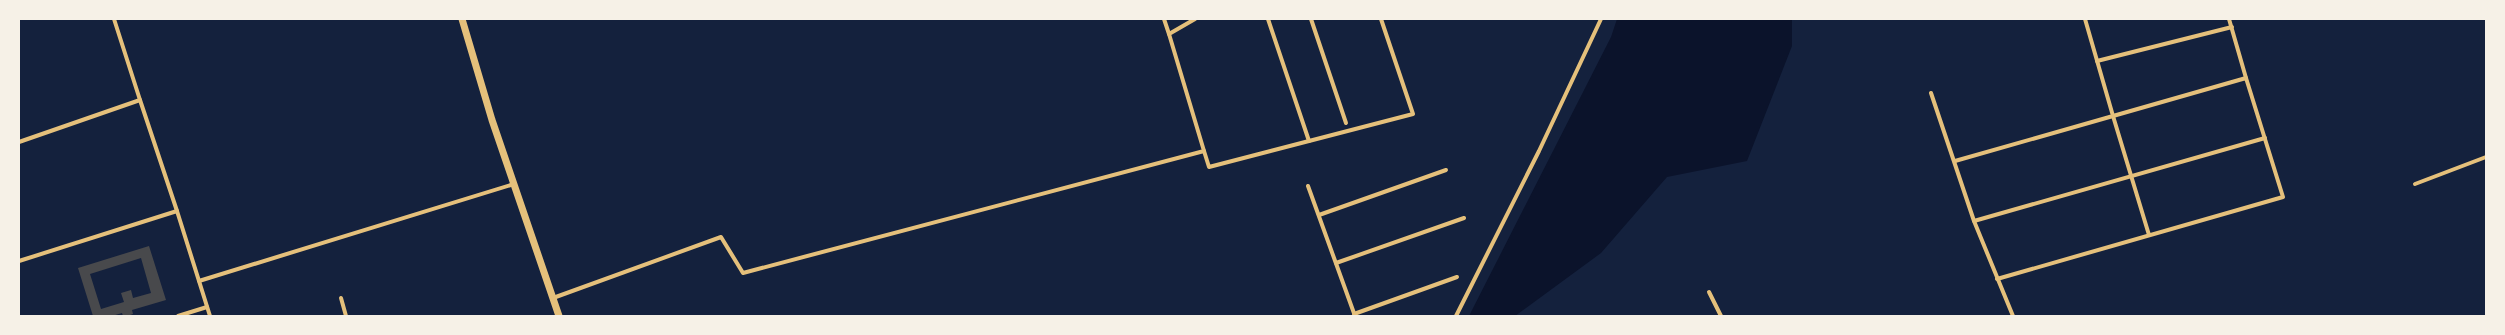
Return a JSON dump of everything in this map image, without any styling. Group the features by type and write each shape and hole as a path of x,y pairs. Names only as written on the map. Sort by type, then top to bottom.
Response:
{"main road":[{"path":"462,19 514,184 559,316"}],"street":[{"path":"114,19 177,210 210,316"},
{"path":"1164,19 1209,167 1413,114 1381,19"},
{"path":"1169,34 1195,19"},
{"path":"1268,19 1309,141"},
{"path":"1311,19 1346,123"},
{"path":"1456,316 1538,151 1601,19"},
{"path":"2085,19 2149,236"},
{"path":"1997,279 2283,197 2246,78 2230,19"},
{"path":"2097,61 2232,27"},
{"path":"1955,160 2246,78"},
{"path":"1931,93 1955,160 1974,221 2012,316"},
{"path":"19,142 140,100"},
{"path":"1974,221 2265,138"},
{"path":"553,298 721,237 743,273 1204,151"},
{"path":"2414,184 2486,157"},
{"path":"1319,215 1446,170"},
{"path":"199,281 514,184"},
{"path":"1308,186 1354,315 1457,278"},
{"path":"19,261 177,210"},
{"path":"1336,263 1464,218"},
{"path":"1709,292 1721,316"},
{"path":"341,298 346,316"},
{"path":"178,316 207,307"}],"water":[{"path":"1617,19 1792,19 1792,46 1747,161 1667,177 1601,253 1515,316 1469,316 1611,37"}],"building":[{"path":"149,246 166,300 132,310 133,314 127,316 123,316 122,313 112,316 93,316 78,268","holes":["141,258 151,293 133,298 131,290 121,293 124,302 101,309 90,274"]}]}
